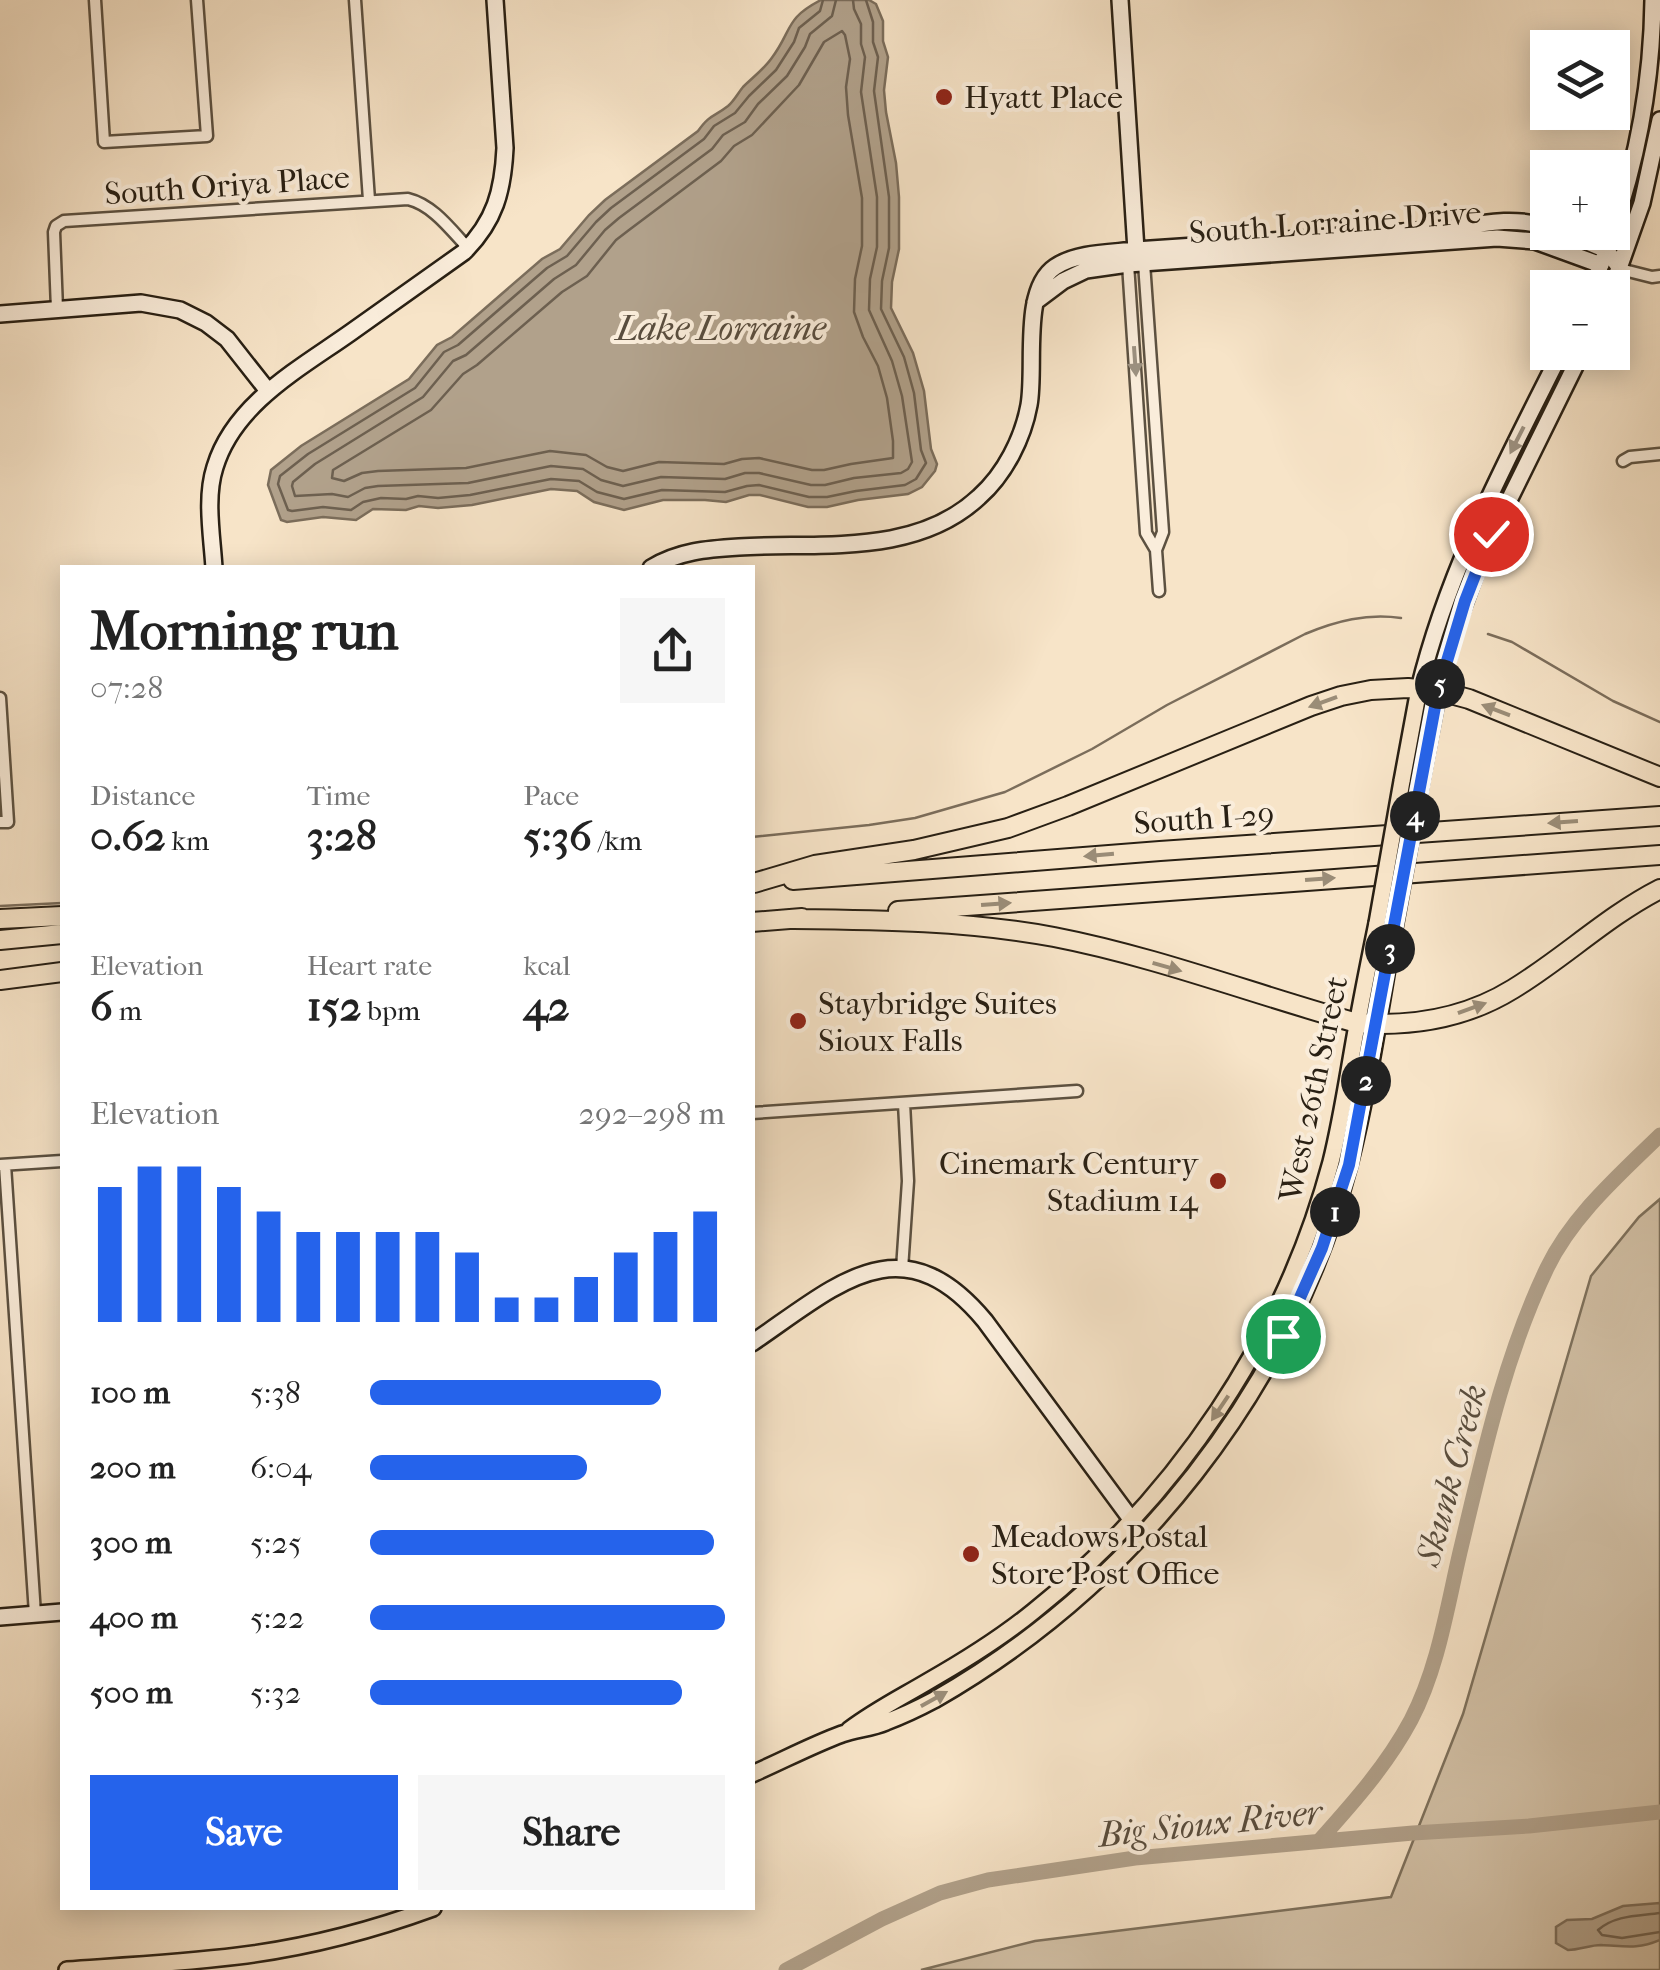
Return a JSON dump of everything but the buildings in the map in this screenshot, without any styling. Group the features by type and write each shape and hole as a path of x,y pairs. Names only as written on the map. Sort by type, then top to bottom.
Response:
{"highway":[{"path":"755,883 815,866 993,832 1068,806 1328,700 1371,690 1428,690 1468,699 1660,776"},
{"name":"South I-29","path":"755,883 1660,816"},
{"path":"755,922 1660,855"},
{"path":"794,919 942,923 1053,937 1357,1023 1376,1024 1438,1019 1496,998 1622,910 1660,889"},
{"path":"0,919 60,916"},
{"path":"0,940 60,934"},
{"path":"0,977 60,971"}],"main road":[{"name":"West 26th Street","path":"843,1734 876,1709 953,1667 1067,1584 1132,1520 1206,1428 1249,1361 1280,1300 1315,1213 1331,1160 1402,782 1428,690"},
{"name":"West 26th Street","path":"843,1734 884,1723 940,1696 995,1662 1061,1613 1112,1568 1170,1506 1222,1439 1265,1370 1327,1234 1349,1165 1420,785 1428,690"},
{"path":"755,1773 843,1734"},
{"path":"67,1970 208,1960 287,1948 427,1910"}],"street":[{"path":"95,0 104,142 207,136 197,0"},
{"path":"355,0 368,200"},
{"path":"214,565 210,496 214,469 222,446 240,422 268,391 468,248 491,217 504,172 505,148 496,0"},
{"path":"1120,0 1136,259 1146,533 1156,550 1158,591"},
{"path":"1630,173 1649,67 1653,0"},
{"path":"1621,269 1642,203 1660,121 1660,103"},
{"name":"South Oriya Place","path":"57,309 54,232 61,222 398,198 420,202 468,248"},
{"name":"South Lorraine Drive","path":"1136,259 1503,221 1530,223"},
{"name":"South Lorraine Drive","path":"1136,259 1513,238 1604,258"},
{"path":"1592,250 1621,269 1660,276"},
{"path":"1599,270 1606,250"},
{"path":"657,565 675,555 708,549 892,540 935,526 960,512 999,475 1024,424 1030,394 1033,303 1046,275 1058,264 1092,255 1136,259"},
{"path":"0,314 154,304 193,316 216,330 233,345 268,391"},
{"name":"West 26th Street","path":"1428,690 1436,626 1466,544 1552,370"},
{"name":"West 26th Street","path":"1428,690 1482,555 1573,370"},
{"path":"1623,461 1660,454"},
{"path":"0,698 4,822"},
{"path":"755,1113 1077,1091"},
{"path":"902,1269 908,1187 904,1103"},
{"path":"35,1614 2,1165 60,1161"},
{"path":"755,1341 858,1275 902,1269 934,1276 970,1304 1143,1535"},
{"path":"0,1616 60,1612"}],"shaded area":[{"path":"1660,1199 1660,1970 921,1970 1035,1941 1391,1897 1463,1714 1591,1276 1639,1217"}],"water":[{"name":"Lake Lorraine","path":"821,0 869,0 876,4 883,21 888,57 886,112 899,197 899,249 891,308 913,353 937,464 922,487 908,494 827,507 749,495 726,502 663,500 624,510 594,502 577,491 551,489 472,505 373,509 356,520 281,520 268,485 271,470 301,446 409,379 437,345 452,337 542,259 560,249 605,200 728,106 771,59 795,19"},
{"path":"1660,1903 1660,1940 1637,1946 1597,1945 1568,1950 1556,1943 1556,1927 1567,1920 1592,1919 1623,1906"}],"waterway":[{"path":"755,837 915,818 1005,792 1305,634 1352,619 1401,618"},
{"path":"1488,634 1512,642 1613,701 1660,722"},
{"path":"0,906 60,903"},
{"name":"Skunk Creek","path":"1319,1841 1402,1737 1428,1680 1496,1408 1518,1337 1547,1268 1583,1214 1660,1135"},
{"name":"Big Sioux River","path":"786,1970 940,1893 988,1880 1135,1858 1660,1812"}],"place":[{"name":"Hyatt Place","path":"944,97"},
{"name":"Staybridge Suites Sioux Falls","path":"798,1021"},
{"name":"Cinemark Century Stadium 14","path":"1218,1181"},
{"name":"Meadows Postal Store Post Office","path":"971,1554"}],"route":[{"path":"1283,1336 1322,1248 1349,1165 1438,691 1465,601 1491,534"}]}
